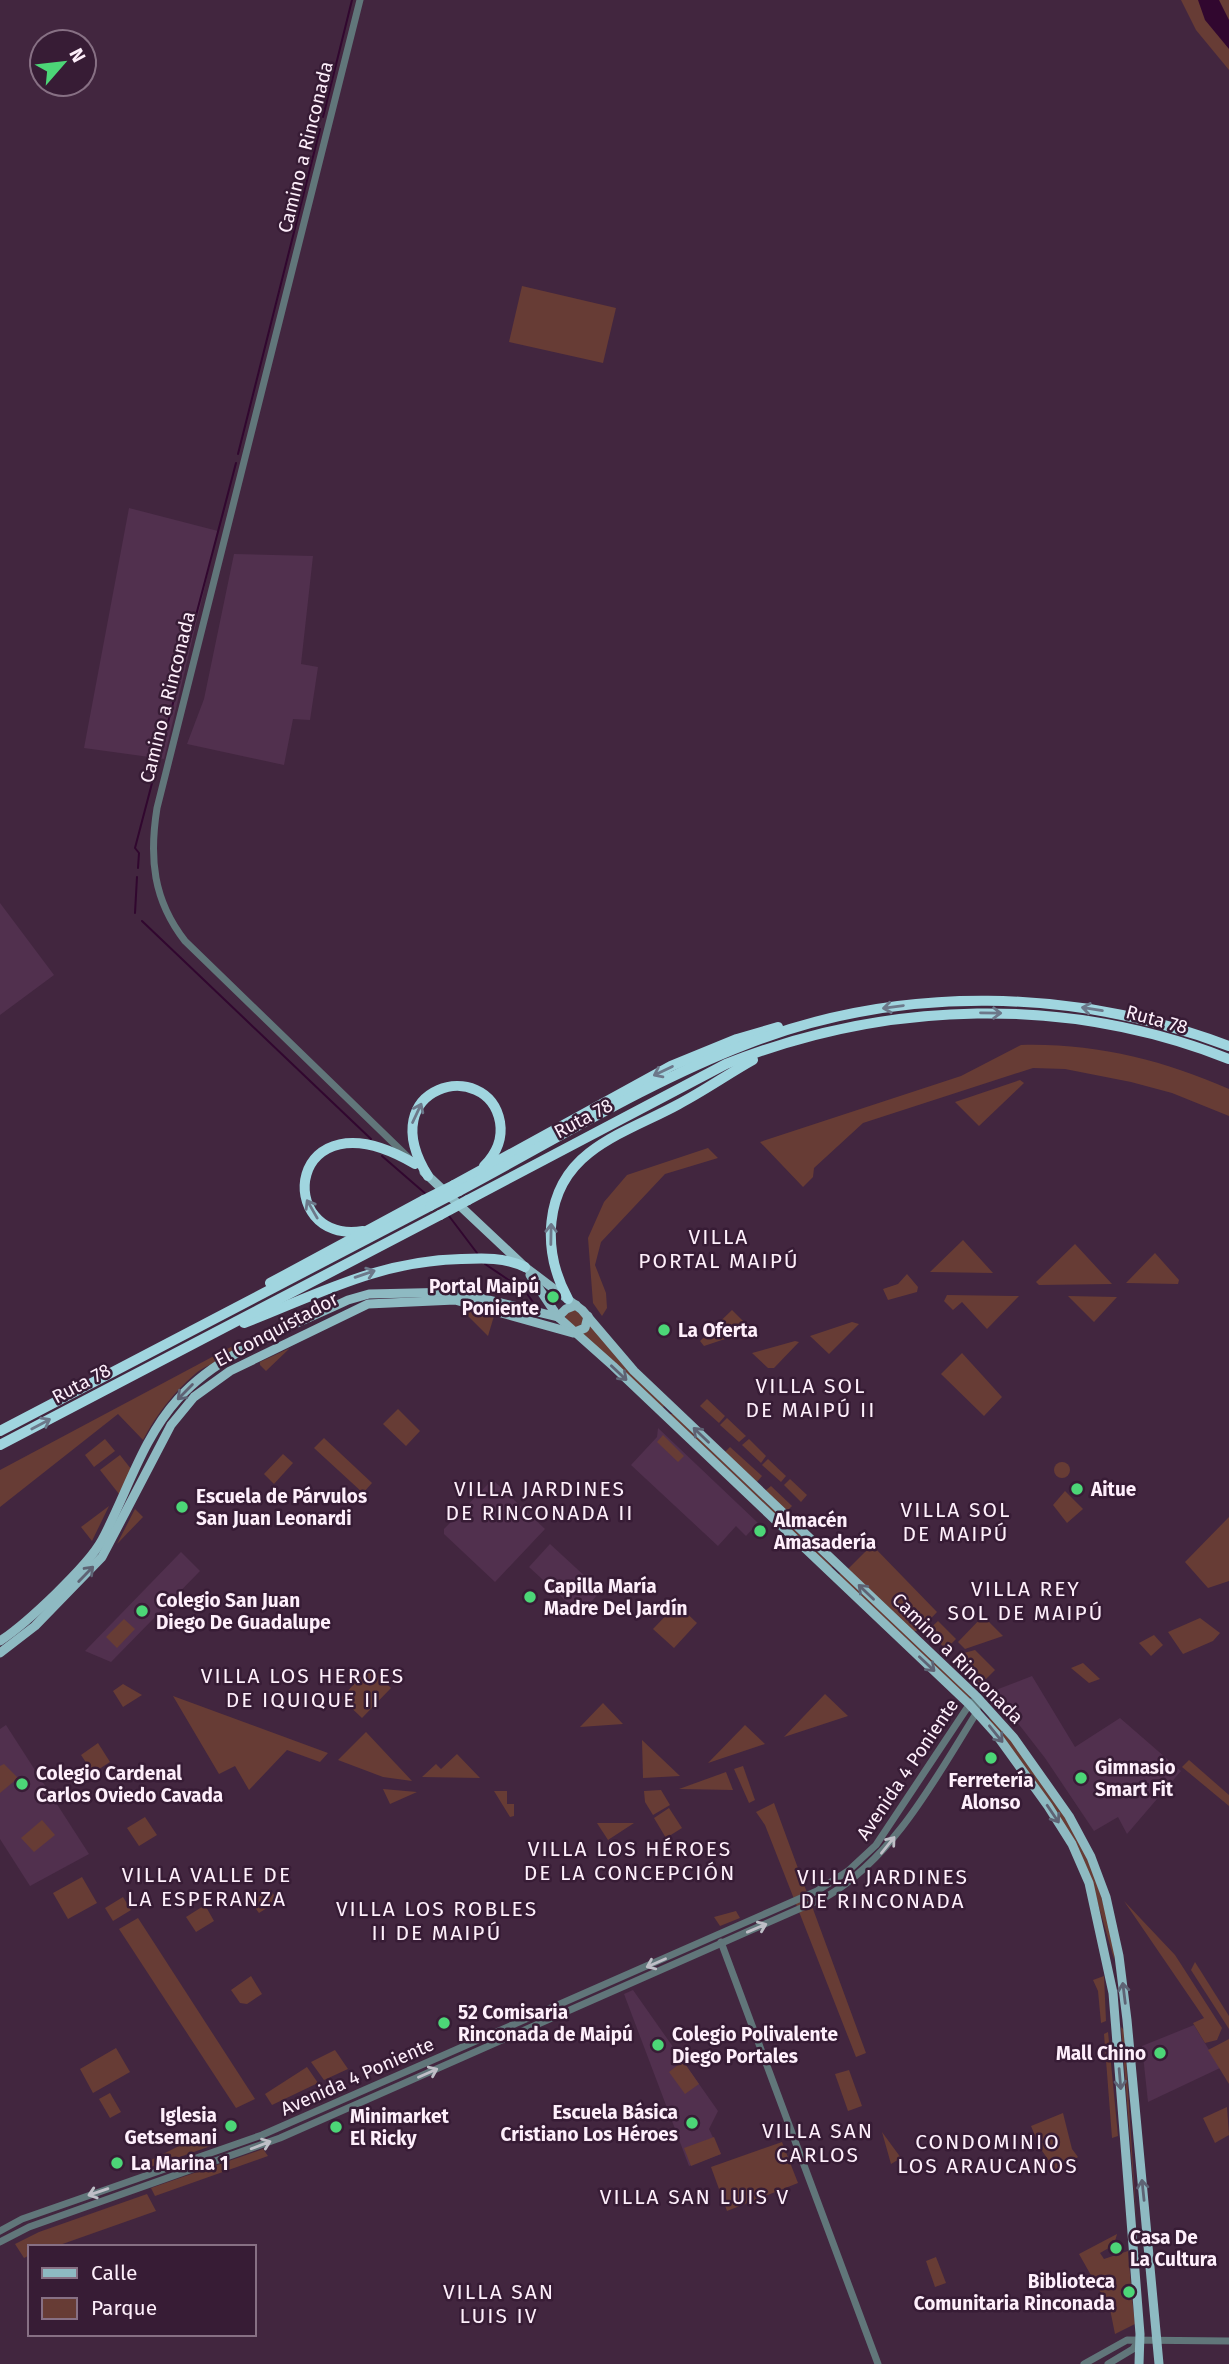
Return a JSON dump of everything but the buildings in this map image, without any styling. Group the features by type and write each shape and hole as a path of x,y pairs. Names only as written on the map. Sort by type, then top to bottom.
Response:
{"highway":[{"name":"Ruta 78","path":"456,1188 685,1071 749,1043 820,1021 916,1004 1015,1001 1119,1014 1229,1046"},
{"name":"Ruta 78","path":"0,1445 694,1079 789,1042 842,1028 905,1017 959,1013 1020,1013 1134,1030 1229,1059"},
{"path":"206,1324 258,1290 370,1229 456,1188 477,1172 682,1061 748,1035 820,1021"},
{"path":"572,1302 555,1269 550,1235 559,1192 573,1169 604,1143 789,1042"},
{"path":"428,1176 414,1146 412,1122 427,1096 454,1086 468,1087 483,1094 494,1106 500,1121 498,1145 477,1172"},
{"path":"370,1229 342,1232 317,1219 307,1204 304,1190 312,1163 327,1148 353,1141 383,1147 415,1164"},
{"name":"Ruta 78","path":"0,1430 206,1324 427,1203"},
{"path":"188,1346 384,1267 424,1260 491,1258 525,1268"}],"main road":[{"name":"Camino a Rinconada","path":"415,1164 525,1268 588,1316 634,1371 977,1697 1014,1738 1069,1816 1091,1857 1105,1897 1122,1973 1159,2364"},
{"name":"Camino a Rinconada","path":"525,1268 547,1303 573,1333 613,1366 969,1704 1014,1758 1064,1830 1084,1869 1097,1910 1113,1993 1139,2364"},
{"name":"El Conquistador","path":"0,1641 30,1617 95,1550 163,1418 189,1387 207,1373 279,1333 362,1296 456,1292 558,1317"},
{"name":"El Conquistador","path":"0,1653 35,1626 102,1558 171,1425 194,1397 230,1371 368,1304 460,1300 573,1333"},
{"path":"558,1317 572,1302"},
{"path":"537,1314 547,1303"},
{"path":"573,1333 585,1328 588,1316"}],"street":[{"name":"Camino a Rinconada","path":"360,0 157,808 152,863 163,908 185,941 415,1164"},
{"name":"Avenida 4 Poniente","path":"0,2231 22,2219 262,2135 817,1891 859,1863 893,1823 969,1704 977,1697"},
{"name":"Avenida 4 Poniente","path":"0,2242 29,2227 272,2141 813,1904 862,1872 899,1832 976,1712 977,1697"},
{"path":"718,1935 878,2364"},
{"path":"448,2053 452,2062"},
{"path":"1108,2364 1133,2349 1139,2340"},
{"path":"1084,2364 1121,2342 1229,2341"}],"shaded area":[{"path":"1198,0 1219,0 1229,20 1229,49 1205,20"},
{"path":"129,508 218,531 164,759 84,748"},
{"path":"234,554 313,556 301,664 318,667 310,720 293,719 284,765 187,744 204,699"},
{"path":"0,903 54,975 0,1015"},
{"path":"658,1428 758,1523 746,1536 736,1526 718,1546 631,1465 657,1437"},
{"path":"491,1481 545,1529 495,1582 444,1534 444,1529"},
{"path":"550,1544 601,1591 580,1614 529,1567"},
{"name":"Colegio San Juan Diego De Guadalupe","path":"181,1552 200,1571 111,1662 85,1651"},
{"path":"1032,1676 1075,1747 1120,1718 1181,1771 1127,1834 1118,1817 1094,1831 1045,1758 993,1691"},
{"name":"Colegio Cardenal Carlos Oviedo Cavada","path":"6,1725 89,1854 30,1886 0,1839 0,1729"},
{"path":"633,1990 718,2111 709,2129 721,2154 689,2166 624,1994"},
{"path":"1194,2025 1220,2068 1148,2102 1142,2046"}],"green space":[{"path":"1181,0 1229,0 1229,70 1196,30"},
{"path":"522,286 616,308 603,363 509,342"},
{"path":"1021,1045 1101,1050 1179,1070 1229,1089 1229,1116 1172,1093 1131,1082 1065,1069 1033,1068 863,1123 814,1168 813,1177 803,1187 760,1142 961,1076"},
{"path":"1020,1080 1024,1083 979,1126 955,1102"},
{"path":"708,1148 718,1158 665,1174 601,1242 595,1265 606,1293 607,1308 602,1316 593,1303 588,1238 604,1202 627,1175"},
{"path":"963,1240 993,1273 930,1272"},
{"path":"1075,1244 1112,1284 1039,1285 1036,1282"},
{"path":"1155,1253 1179,1280 1178,1284 1126,1283"},
{"path":"907,1274 918,1287 917,1292 888,1300 883,1289 898,1284"},
{"path":"947,1295 1019,1296 987,1329 962,1302 953,1310 944,1301"},
{"path":"1068,1296 1117,1297 1094,1322"},
{"path":"461,1309 494,1316 488,1336"},
{"path":"574,1309 583,1317 582,1324 574,1329 565,1318 566,1313"},
{"path":"732,1310 752,1330 704,1346 700,1341"},
{"path":"852,1322 859,1324 829,1354 810,1336"},
{"path":"591,1324 665,1405 661,1409 579,1335"},
{"path":"244,1340 235,1351 187,1381 166,1405 143,1440 118,1414 0,1507 0,1470"},
{"path":"799,1342 774,1368 768,1368 752,1353"},
{"path":"290,1348 266,1371 260,1365 260,1362"},
{"path":"962,1353 1002,1397 984,1416 941,1374"},
{"path":"707,1399 725,1416 719,1423 700,1406"},
{"path":"398,1409 420,1431 406,1446 383,1424"},
{"path":"674,1414 833,1567 669,1417"},
{"path":"727,1418 746,1436 739,1442 720,1425"},
{"path":"663,1435 684,1456 678,1462 657,1442"},
{"path":"324,1438 372,1483 363,1493 314,1448"},
{"path":"105,1439 115,1451 94,1467 85,1455"},
{"path":"749,1439 766,1456 761,1463 742,1445"},
{"path":"730,1447 762,1476 757,1482 725,1452"},
{"path":"283,1454 293,1463 274,1484 264,1474"},
{"path":"120,1455 131,1469 119,1494 100,1470"},
{"path":"768,1459 786,1476 781,1482 762,1465"},
{"path":"1062,1462 1068,1464 1068,1476 1062,1478 1056,1476 1054,1470 1056,1464"},
{"path":"790,1479 807,1495 801,1502 784,1485"},
{"path":"771,1486 792,1506 786,1512 765,1491"},
{"path":"1065,1491 1083,1509 1067,1523 1053,1505"},
{"path":"109,1506 92,1541 81,1527"},
{"path":"135,1509 143,1517 117,1544"},
{"path":"1229,1517 1229,1581 1208,1588 1185,1562"},
{"path":"872,1545 937,1612 920,1630 912,1632 848,1569"},
{"path":"841,1572 971,1698 967,1698 838,1576"},
{"path":"677,1604 697,1623 674,1648 653,1629"},
{"path":"983,1616 1003,1636 965,1649 958,1642"},
{"path":"1200,1618 1220,1633 1213,1641 1183,1654 1168,1632"},
{"path":"124,1619 135,1629 117,1648 106,1637"},
{"path":"938,1621 956,1639 946,1649 927,1631"},
{"path":"1154,1635 1163,1645 1151,1656 1139,1643"},
{"path":"975,1650 995,1670 981,1684 959,1662 964,1653"},
{"path":"1083,1663 1100,1679 1089,1683 1071,1668"},
{"path":"370,1667 391,1688 362,1718 341,1698"},
{"path":"123,1684 142,1695 123,1707 113,1691"},
{"path":"825,1694 848,1716 784,1737"},
{"path":"173,1696 328,1753 320,1762 287,1750 249,1790 235,1766 219,1774"},
{"path":"603,1703 623,1724 580,1727"},
{"path":"991,1715 1046,1787 1077,1838 1100,1893 1113,1941 1114,1959 1092,1883 989,1719"},
{"path":"745,1725 765,1744 708,1763"},
{"path":"366,1732 412,1781 383,1777 338,1760"},
{"path":"642,1740 680,1776 643,1778"},
{"path":"98,1743 110,1762 93,1773 81,1755"},
{"path":"457,1754 480,1778 422,1777 436,1764 441,1769"},
{"path":"1189,1760 1229,1795 1229,1806 1182,1767"},
{"path":"4,1764 18,1778 0,1793 0,1766"},
{"path":"743,1766 755,1800 749,1803 734,1769"},
{"path":"726,1772 733,1790 679,1789"},
{"path":"383,1789 417,1792 390,1804"},
{"path":"661,1790 670,1805 653,1815 645,1802 644,1791"},
{"path":"494,1791 507,1791 507,1804 514,1804 514,1816 510,1817"},
{"path":"774,1803 866,2053 856,2057 765,1825 756,1812"},
{"path":"669,1808 682,1828 666,1838 654,1818"},
{"path":"145,1817 157,1835 139,1846 127,1828"},
{"path":"42,1820 55,1835 34,1852 21,1838"},
{"path":"597,1823 634,1823 608,1840"},
{"path":"82,1877 97,1903 68,1919 53,1893"},
{"path":"270,1889 278,1901 259,1913 251,1902"},
{"path":"123,1897 131,1910 113,1921 105,1908"},
{"path":"1124,1901 1175,1955 1222,2028 1217,2040 1205,2043 1193,2023 1204,2018"},
{"path":"205,1905 214,1921 196,1932 186,1917"},
{"path":"736,1911 740,1918 720,1926 714,1917"},
{"path":"138,1918 255,2099 236,2108 119,1929"},
{"path":"1195,1962 1229,2016 1229,2029 1191,1970"},
{"path":"251,1976 262,1994 247,2004 240,2003 231,1990"},
{"path":"1104,1976 1106,2021 1101,2023 1098,1991 1093,1980"},
{"path":"1121,2027 1124,2030 1137,2227"},
{"path":"1108,2032 1118,2136 1112,2138 1104,2034"},
{"path":"1229,2039 1229,2084 1208,2050"},
{"path":"116,2048 130,2072 93,2093 80,2069"},
{"path":"335,2050 348,2069 324,2080 311,2062"},
{"path":"683,2061 699,2084 685,2094 669,2072"},
{"path":"307,2067 318,2083 272,2105 265,2094"},
{"path":"849,2070 862,2106 848,2111 835,2074"},
{"path":"110,2093 121,2112 110,2118 99,2099"},
{"path":"1227,2107 1229,2135 1215,2143 1203,2118"},
{"path":"1063,2113 1072,2149 1078,2157 1056,2171 1038,2145 1057,2136 1038,2143 1031,2126"},
{"path":"882,2132 901,2158 891,2164"},
{"path":"205,2133 211,2146 145,2169 143,2164"},
{"path":"714,2137 721,2154 691,2166 684,2148"},
{"path":"782,2142 798,2183 727,2211 711,2167"},
{"path":"263,2149 268,2156 155,2196 151,2188"},
{"path":"147,2194 156,2211 60,2245 28,2245 28,2256 24,2258 15,2244 39,2232"},
{"path":"1117,2234 1114,2245 1100,2253 1104,2259 1128,2251 1131,2286 1126,2287 1127,2298 1132,2298 1135,2324 1115,2334 1110,2309 1079,2254"},
{"path":"936,2257 946,2283 935,2287 926,2261"}],"waterway":[{"path":"323,117 352,0"},
{"path":"238,454 320,129"},
{"path":"138,868 139,853 135,848 236,463"},
{"path":"135,913 137,877"},
{"path":"142,921 371,1139"},
{"path":"382,1156 427,1195"},
{"path":"449,1216 477,1253"},
{"path":"485,1264 525,1291 533,1302"}],"place":[{"name":"Portal Maipú Poniente","path":"553,1297"},
{"name":"La Oferta","path":"664,1330"},
{"name":"Aitue","path":"1077,1489"},
{"name":"Escuela de Párvulos San Juan Leonardi","path":"182,1507"},
{"name":"Almacén Amasadería","path":"760,1531"},
{"name":"Capilla María Madre Del Jardín","path":"530,1597"},
{"name":"Colegio San Juan Diego De Guadalupe","path":"142,1611"},
{"name":"Ferretería Alonso","path":"991,1758"},
{"name":"Gimnasio Smart Fit","path":"1081,1778"},
{"name":"Colegio Cardenal Carlos Oviedo Cavada","path":"22,1784"},
{"name":"52 Comisaria Rinconada de Maipú","path":"444,2023"},
{"name":"Colegio Polivalente Diego Portales","path":"658,2045"},
{"name":"Mall Chino","path":"1160,2053"},
{"name":"Escuela Básica Cristiano Los Héroes","path":"692,2123"},
{"name":"Iglesia Getsemani","path":"231,2126"},
{"name":"Minimarket El Ricky","path":"336,2127"},
{"name":"La Marina 1","path":"117,2163"},
{"name":"Casa De La Cultura","path":"1116,2248"},
{"name":"Biblioteca Comunitaria Rinconada","path":"1129,2292"}],"district":[{"name":"VILLA PORTAL MAIPÚ","path":"719,1249"},
{"name":"VILLA SOL DE MAIPÚ II","path":"811,1398"},
{"name":"VILLA JARDINES DE RINCONADA II","path":"540,1501"},
{"name":"VILLA SOL DE MAIPÚ","path":"956,1522"},
{"name":"VILLA REY SOL DE MAIPÚ","path":"1026,1601"},
{"name":"VILLA LOS HEROES DE IQUIQUE II","path":"303,1688"},
{"name":"VILLA LOS HÉROES DE LA CONCEPCIÓN","path":"630,1861"},
{"name":"VILLA VALLE DE LA ESPERANZA","path":"207,1887"},
{"name":"VILLA JARDINES DE RINCONADA","path":"883,1889"},
{"name":"VILLA LOS ROBLES II DE MAIPÚ","path":"437,1921"},
{"name":"VILLA SAN CARLOS","path":"818,2143"},
{"name":"CONDOMINIO LOS ARAUCANOS","path":"988,2154"},
{"name":"VILLA SAN LUIS V","path":"695,2197"},
{"name":"VILLA SAN LUIS IV","path":"499,2304"}]}
